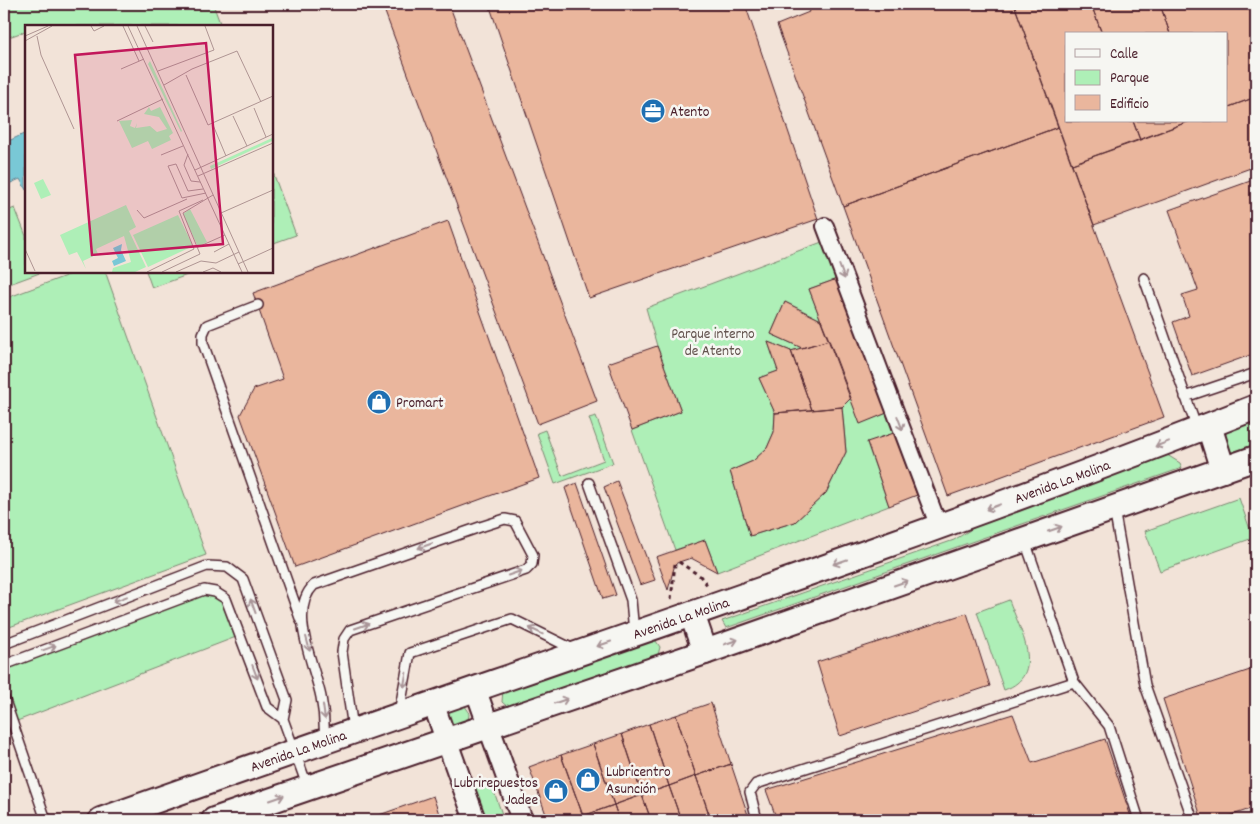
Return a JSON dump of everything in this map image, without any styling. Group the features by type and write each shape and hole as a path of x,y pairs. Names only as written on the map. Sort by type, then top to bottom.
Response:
{"main road":[{"name":"Avenida La Molina","path":"101,820 398,714 669,622 938,527 1256,408"},
{"path":"1203,428 1223,470"},
{"path":"214,820 705,652 1256,458"},
{"path":"692,614 705,652"}],"street":[{"path":"825,226 914,458 938,527"},
{"path":"475,688 522,820"},
{"path":"434,703 475,820"}],"lane":[{"path":"1144,278 1186,397 1203,428"},
{"path":"258,306 207,325 203,334 203,343 302,623 321,696 325,719 324,740"},
{"path":"1186,397 1256,373"},
{"path":"589,482 630,600 634,634"},
{"path":"1114,508 1146,685 1194,820"},
{"path":"302,623 304,603 309,590 314,585 505,519 516,521 533,555 532,564 526,570 350,630 344,639 342,652 353,730"},
{"path":"1025,540 1074,682 1109,726 1138,820"},
{"path":"4,644 207,566 227,567 243,579 253,606 287,700 283,719 308,788"},
{"path":"4,665 204,590 215,592 226,599 268,707 283,719"},
{"path":"398,714 410,653 512,619 580,652"},
{"path":"757,820 750,792 756,784 1074,682"},
{"path":"4,698 46,820"}],"path":[{"path":"679,562 700,576 723,603"},
{"path":"669,622 675,564"}],"green space":[{"path":"4,4 213,4 221,25 25,25 25,31 6,38"},
{"path":"272,170 296,235 272,244"},
{"path":"15,208 25,233 25,272 42,272 4,286 4,212"},
{"name":"Parque interno de Atento","path":"822,242 837,279 809,289 821,320 785,302 771,334 802,348 791,351 768,342 778,371 759,378 775,413 774,432 767,448 753,461 730,471 750,536 795,522 826,493 846,452 842,407 851,398 860,423 887,413 894,433 867,443 889,506 717,572 705,540 675,550 632,430 681,411 657,346 646,308"},
{"path":"76,272 105,272 206,555 4,629 4,299"},
{"path":"146,272 195,272 152,288"},
{"path":"596,416 613,463 555,484 537,433 545,430 562,476 604,460 589,418"},
{"path":"1256,417 1256,448 1240,453 1230,451 1225,441 1228,429 1243,420"},
{"path":"1164,453 1180,463 1182,468 726,628 722,621 954,540 1002,510"},
{"path":"1239,498 1253,538 1160,571 1145,531"},
{"path":"205,590 222,599 236,637 17,721 4,690 4,662"},
{"path":"1009,600 1024,638 1027,663 1024,674 1017,683 1004,690 977,612"},
{"path":"648,638 656,641 660,647 657,659 510,709 502,702 503,689"},
{"path":"458,704 466,707 469,715 466,723 458,726 450,723 447,715 450,707"},
{"path":"490,780 504,820 484,820 472,786"}],"water":[{"path":"25,133 25,188 20,179 4,186 4,143"}],"building":[{"path":"382,4 449,4 597,401 538,424"},
{"name":"Atento","path":"489,4 745,4 818,219 589,298"},
{"path":"806,4 1014,4 1058,127 843,206 777,25 809,12"},
{"path":"1014,4 1091,4 1101,32 1065,32 1065,122 1133,122 1140,140 1072,164"},
{"path":"1091,4 1160,4 1169,32 1101,32"},
{"path":"1160,4 1256,4 1256,97 1228,107 1228,32 1169,32"},
{"path":"1256,97 1256,166 1094,225 1072,164 1187,122 1228,122 1228,107"},
{"path":"1133,122 1187,122 1140,140"},
{"path":"1058,127 1164,417 948,496 843,206"},
{"path":"1256,179 1256,353 1192,376 1173,322 1189,316 1182,295 1198,290 1169,210"},
{"name":"Promart","path":"448,221 539,478 295,567 240,415 254,389 283,379 253,293"},
{"path":"837,279 887,413 860,424 809,289"},
{"path":"785,302 821,320 829,340 802,348 771,334"},
{"path":"829,340 851,398 842,407 812,410 791,351"},
{"path":"768,342 791,351 812,410 775,413 759,378 778,371"},
{"path":"657,346 681,411 632,430 608,363"},
{"path":"842,407 846,452 826,493 795,522 750,536 730,471 753,461 767,448 774,432 775,413"},
{"path":"894,433 917,495 889,506 867,442"},
{"path":"617,481 655,580 640,585 604,487"},
{"path":"577,483 616,595 603,599 565,488"},
{"path":"705,540 717,572 691,558 679,562 675,564 668,590 656,557"},
{"path":"967,613 990,686 840,736 817,662"},
{"path":"1256,668 1256,807 1218,820 1202,820 1163,699"},
{"path":"711,703 731,764 696,776 676,715"},
{"path":"1013,714 1032,763 1105,739 1132,820 777,820 766,790"},
{"path":"676,715 696,776 669,786 649,724"},
{"path":"649,724 669,786 642,795 622,734"},
{"path":"622,734 642,795 614,805 593,744"},
{"name":"Lubricentro Asunción","path":"593,744 614,805 583,816 561,755"},
{"name":"Lubrirepuestos Jadee","path":"561,755 583,816 570,820 548,820 529,767"},
{"path":"731,764 748,815 734,820 711,820 696,776"},
{"path":"696,776 711,820 681,820 669,786"},
{"path":"669,786 681,820 651,820 642,795"},
{"path":"642,795 651,820 619,820 614,805"},
{"path":"433,796 441,820 365,820"},
{"path":"614,805 619,820 584,820 583,816"}],"place":[{"name":"Atento","path":"653,111"},
{"name":"Promart","path":"379,402"},
{"name":"Lubricentro Asunción","path":"588,780"},
{"name":"Lubrirepuestos Jadee","path":"556,791"}]}
